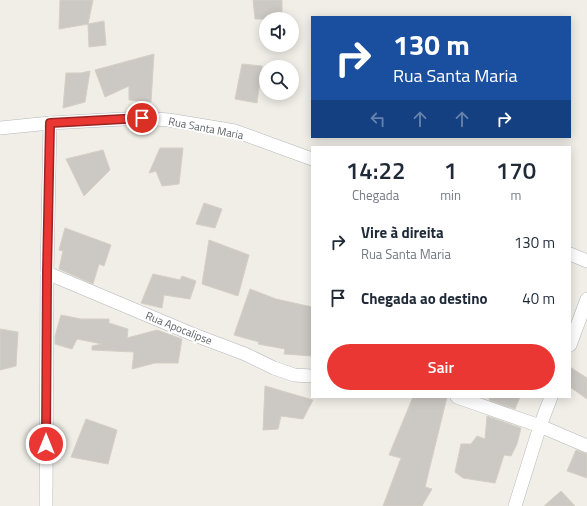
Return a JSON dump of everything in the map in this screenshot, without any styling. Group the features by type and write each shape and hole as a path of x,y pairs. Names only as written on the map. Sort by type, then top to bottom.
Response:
{"street":[{"name":"Rua Santa Maria","path":"0,128 50,123 142,118 169,120 235,131 311,159"},
{"path":"46,506 47,273 50,123"},
{"path":"571,254 587,261"},
{"name":"Rua Apocalipse","path":"47,273 192,334 245,354 274,368 294,375 311,376"},
{"path":"571,342 587,299"},
{"path":"460,398 540,426 587,446"},
{"path":"515,506 550,398"}],"building":[{"path":"60,0 93,0 88,24 59,29"},
{"path":"253,0 282,0 282,12 259,12 259,19 255,19"},
{"path":"104,21 106,45 89,47 88,24"},
{"path":"154,54 151,102 129,100 129,86 105,97 95,70"},
{"path":"242,64 259,66 259,88 257,103 235,99"},
{"path":"90,71 85,102 63,108 66,73 81,73"},
{"path":"160,148 183,148 179,184 162,186 156,171 149,173"},
{"path":"103,150 110,170 84,196 66,159"},
{"path":"204,203 222,209 215,228 196,224"},
{"path":"65,228 111,245 104,266 99,264 93,284 59,269 63,251 59,250"},
{"path":"209,240 249,255 238,296 202,284"},
{"path":"153,274 180,280 182,276 196,281 190,299 164,295 162,308 141,303"},
{"path":"250,289 276,299 311,307 311,356 284,354 285,349 258,344 259,342 234,335"},
{"path":"61,315 81,319 109,319 109,323 128,329 127,338 157,330 182,339 178,363 155,363 132,369 134,352 92,350 92,346 102,344 77,339 72,349 55,344 55,336"},
{"path":"0,329 18,332 16,366 0,370"},
{"path":"571,368 587,378 587,399 571,388"},
{"path":"265,386 313,400 303,419 281,416 278,429 263,430"},
{"path":"413,398 447,398 425,487 432,489 422,506 383,506 401,458 389,455"},
{"path":"490,398 520,398 515,409 489,400"},
{"path":"487,416 521,428 517,444 511,456 504,455 495,483 463,478 455,472 461,444 471,444 477,436 485,439"},
{"path":"86,419 117,430 108,464 71,457"},
{"path":"576,450 587,454 587,478 567,471"},
{"path":"561,491 575,506 544,506"}],"route":[{"path":"46,444 50,123 142,118"}]}
